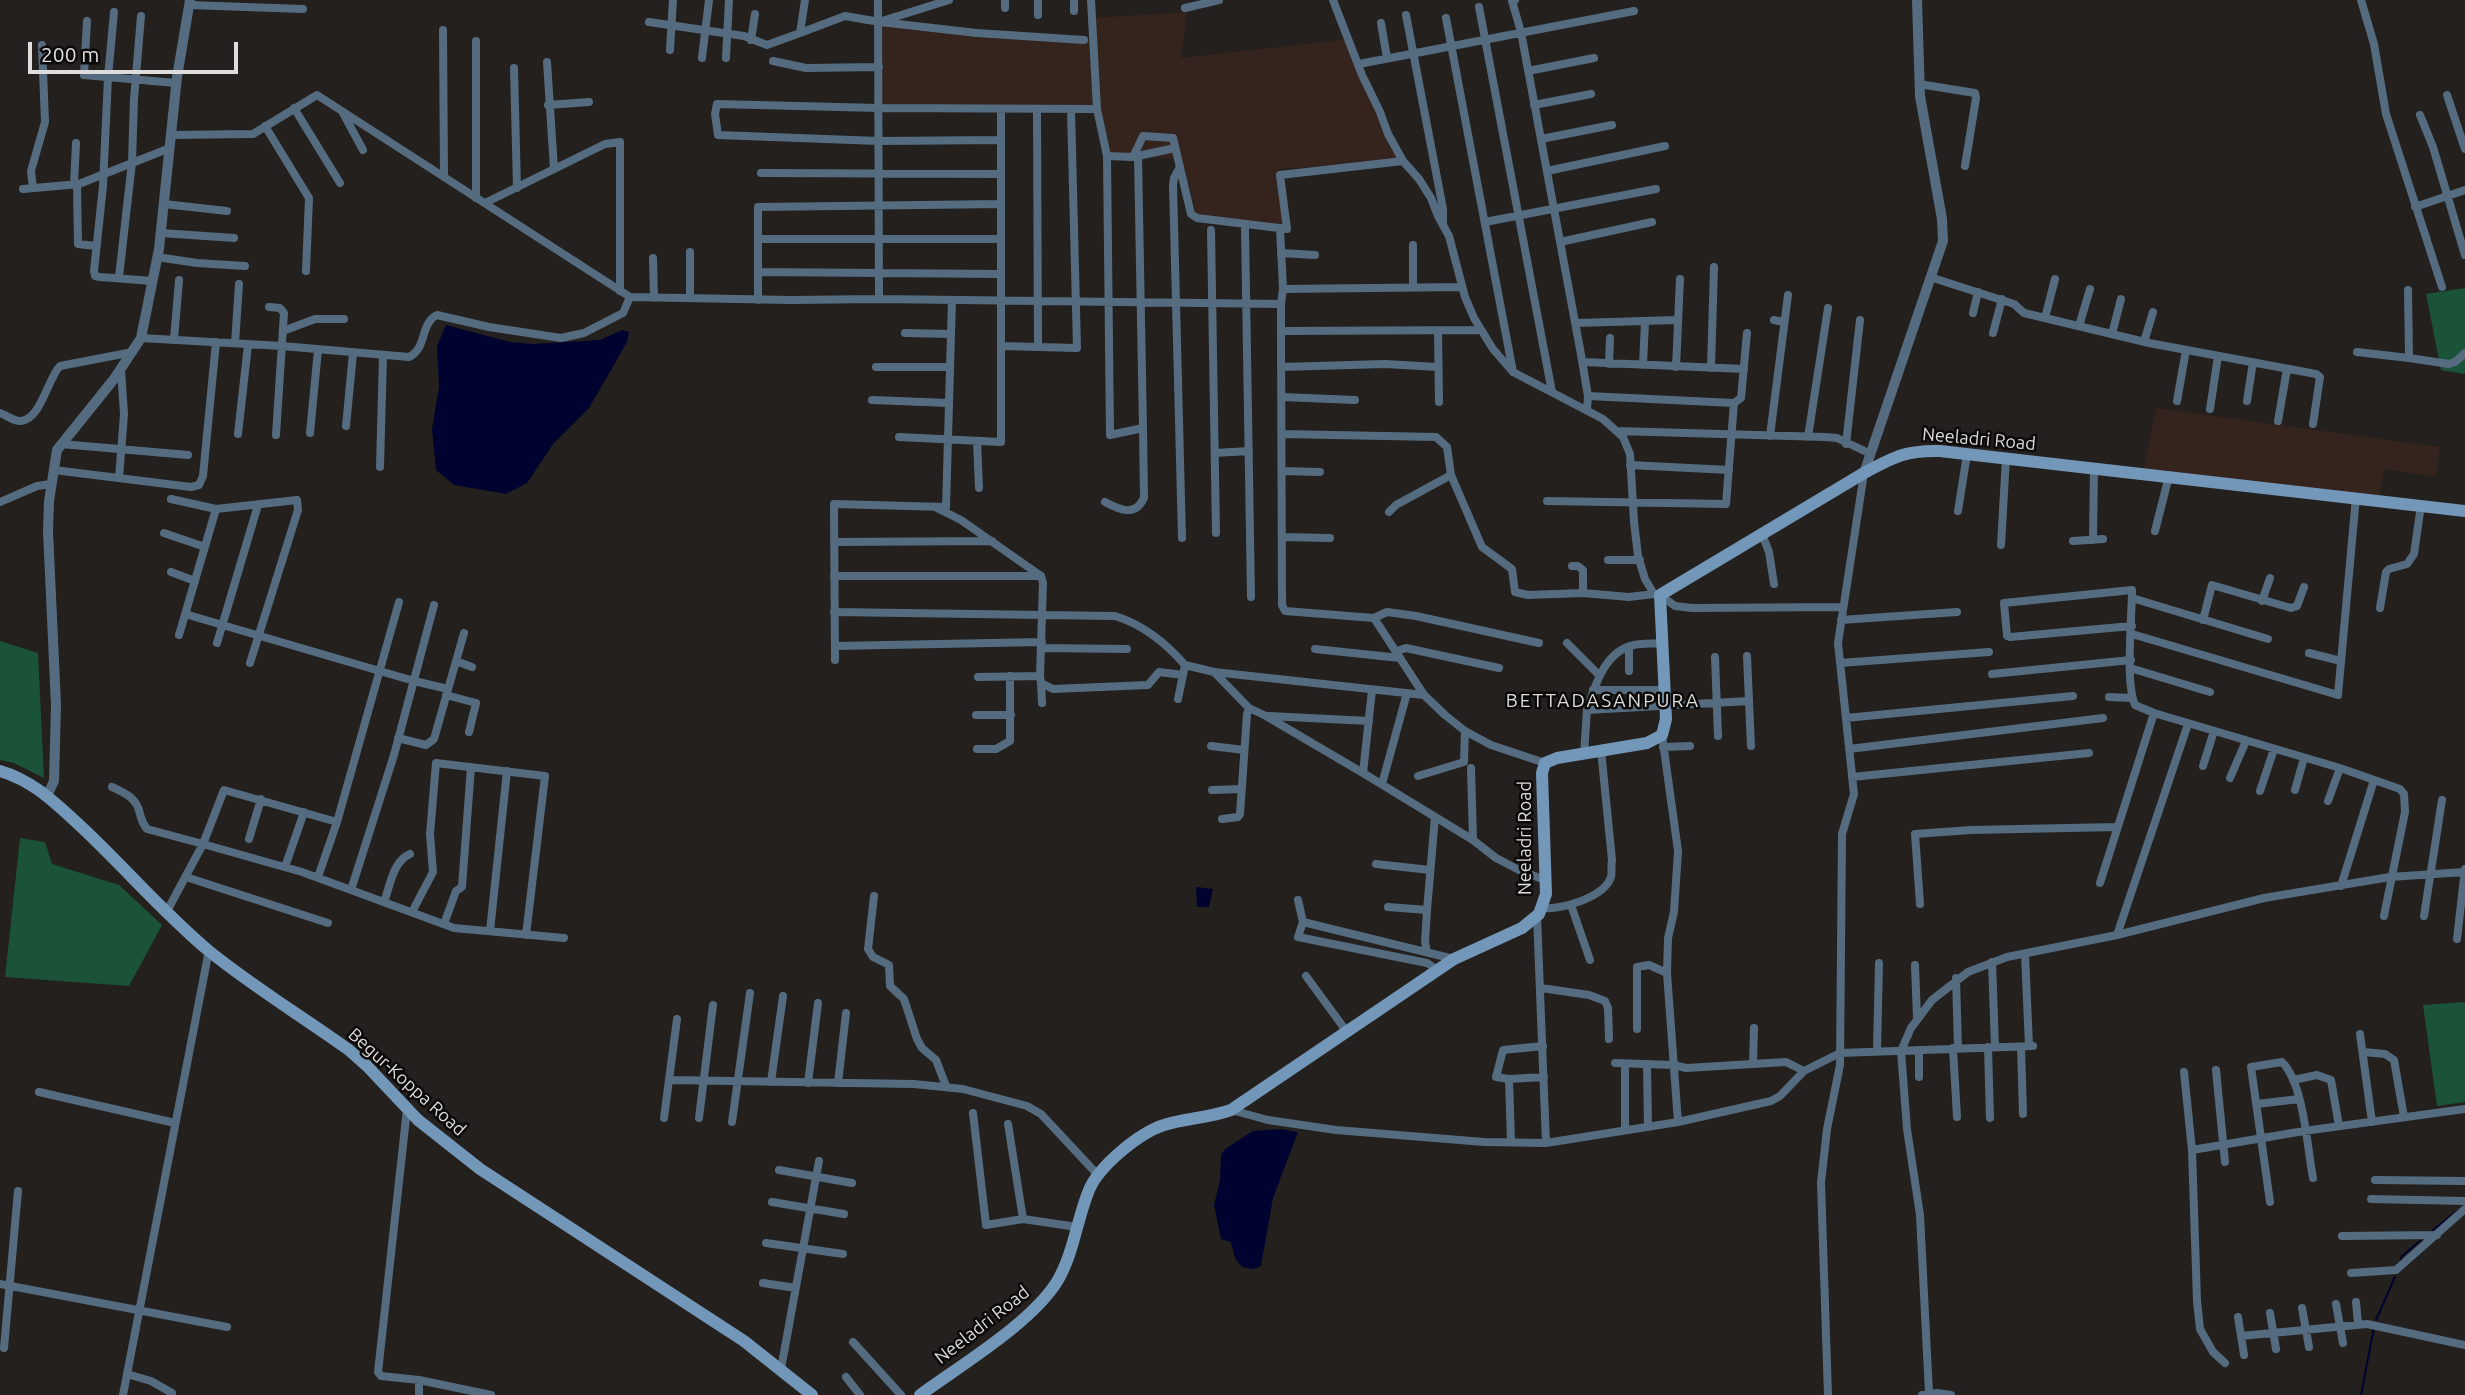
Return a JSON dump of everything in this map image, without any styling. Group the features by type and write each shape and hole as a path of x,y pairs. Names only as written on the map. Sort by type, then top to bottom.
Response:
{"main road":[{"name":"Neeladri Road","path":"1657,594 1864,473 1894,457 1916,450 2465,511"},
{"path":"1657,594 1666,719 1662,741"},
{"name":"Neeladri Road","path":"920,1395 1020,1322 1042,1301 1058,1280 1088,1191 1097,1174 1140,1137 1163,1125 1214,1116 1231,1110 1454,959 1522,928 1539,912 1546,894 1542,773 1545,763 1557,758 1662,741"},
{"name":"Begur-Koppa Road","path":"0,771 35,786 99,843 166,913 209,950 349,1050 368,1066 418,1120 480,1169 744,1340 812,1395"}],"street":[{"path":"670,50 673,0"},
{"path":"702,58 709,0"},
{"path":"726,58 729,0"},
{"path":"800,33 805,0"},
{"path":"878,0 879,299"},
{"path":"880,22 949,0"},
{"path":"1038,0 1038,15"},
{"path":"1074,0 1074,12"},
{"path":"1091,0 1097,109 1107,156 1110,436 1143,428"},
{"path":"1333,0 1388,134 1403,161 1419,178 1431,198 1449,236 1462,288 1474,318 1493,349 1513,372 1587,409 1603,419 1622,437 1630,454 1632,504 1640,561 1645,579 1657,594 1675,606 1692,608 1843,607"},
{"path":"1515,0 1512,1 1521,32 1583,362 1587,409"},
{"path":"1828,1395 1821,1183 1840,1053 1842,834 1854,794 1838,643 1864,473 1943,241 1919,84 1917,0"},
{"path":"2361,0 2374,44 2384,105 2442,287"},
{"path":"1185,8 1214,1"},
{"path":"47,796 54,781 56,705 48,564 51,484 57,450 121,370 141,338 161,233 176,83 190,3 303,9"},
{"path":"1479,6 1552,393"},
{"path":"1359,64 1634,11"},
{"path":"114,12 94,271 95,276 152,281"},
{"path":"751,40 755,14"},
{"path":"1406,15 1443,209 1443,225"},
{"path":"119,277 132,162 141,16"},
{"path":"649,22 744,36 767,45 845,16 977,33 1084,40"},
{"path":"1446,18 1513,372"},
{"path":"87,21 83,72 86,76 176,83"},
{"path":"1381,23 1387,58"},
{"path":"443,30 444,177"},
{"path":"476,41 476,198"},
{"path":"42,45 45,122 28,188 76,184 103,176 170,148"},
{"path":"1528,71 1594,58"},
{"path":"773,61 806,68 879,67"},
{"path":"547,62 554,169"},
{"path":"514,68 517,188"},
{"path":"1919,84 1975,93 1965,166"},
{"path":"1534,105 1591,94"},
{"path":"171,135 253,134 317,95 630,298 1281,304"},
{"path":"2447,95 2465,149"},
{"path":"548,104 589,102"},
{"path":"1000,140 880,141 718,135 715,114 717,104 1097,109"},
{"path":"294,108 340,183"},
{"path":"899,437 1001,442 1001,109"},
{"path":"1037,109 1038,347"},
{"path":"1001,346 1077,348 1071,109"},
{"path":"342,111 363,150"},
{"path":"2420,115 2433,147 2465,255"},
{"path":"1541,139 1612,125"},
{"path":"265,126 309,198 306,271"},
{"path":"1105,502 1122,510 1134,511 1140,507 1144,498 1142,303 1136,157 1143,136 1172,138 1191,214 1198,218 1287,229 1280,175 1403,161"},
{"path":"485,203 605,144 620,142 620,291"},
{"path":"76,143 78,244 96,246"},
{"path":"1547,171 1665,146"},
{"path":"1107,156 1136,157 1175,148"},
{"path":"1180,167 1173,185 1182,538"},
{"path":"761,173 1000,174"},
{"path":"1485,222 1656,189"},
{"path":"2415,208 2465,190"},
{"path":"164,204 227,211"},
{"path":"758,300 758,207 1001,204"},
{"path":"1560,242 1652,222"},
{"path":"1280,228 1283,289 1280,331 1282,605 1285,611 1374,618 1387,612 1539,643"},
{"path":"1245,229 1251,597"},
{"path":"1211,230 1216,533"},
{"path":"161,233 234,238"},
{"path":"758,239 1001,239"},
{"path":"1413,245 1413,288"},
{"path":"690,253 690,298"},
{"path":"1281,253 1315,255"},
{"path":"157,257 245,266"},
{"path":"653,258 654,298"},
{"path":"1711,368 1714,267"},
{"path":"758,272 1001,274"},
{"path":"1930,277 2002,299 2014,304 2024,313 2144,342 2316,374 2320,377 2313,424"},
{"path":"174,340 180,279"},
{"path":"1676,367 1680,279"},
{"path":"2045,318 2055,279"},
{"path":"235,343 239,284"},
{"path":"1283,289 1462,288"},
{"path":"2079,326 2090,289"},
{"path":"2408,290 2409,359"},
{"path":"1973,313 1978,292"},
{"path":"1770,436 1788,295"},
{"path":"141,338 413,356 419,349 432,317 438,315 489,327 561,338 584,333 623,313 630,298"},
{"path":"1993,333 2002,299"},
{"path":"2112,334 2121,299"},
{"path":"835,660 834,505 946,507 952,300"},
{"path":"268,307 282,310 276,435"},
{"path":"1808,437 1828,308"},
{"path":"2144,342 2153,312"},
{"path":"283,331 315,319 344,319"},
{"path":"1576,323 1677,320"},
{"path":"1774,320 1784,322"},
{"path":"1846,444 1860,320"},
{"path":"1643,365 1645,322"},
{"path":"1280,331 1481,330"},
{"path":"1438,331 1439,402"},
{"path":"905,333 951,334"},
{"path":"1588,396 1734,402 1741,398 1747,333"},
{"path":"1609,364 1610,338"},
{"path":"54,470 191,487 200,485 216,342"},
{"path":"238,434 248,345"},
{"path":"310,433 318,350"},
{"path":"2177,401 2186,350"},
{"path":"0,413 17,421 29,418 43,399 50,380 60,366 133,352"},
{"path":"2357,352 2449,364 2465,353"},
{"path":"346,426 354,353"},
{"path":"380,467 383,356"},
{"path":"2210,409 2218,356"},
{"path":"1583,362 1744,369"},
{"path":"2247,401 2253,362"},
{"path":"1281,367 1385,364 1438,367"},
{"path":"876,367 950,368"},
{"path":"2278,421 2287,369"},
{"path":"119,478 124,414 121,370"},
{"path":"1282,397 1354,400"},
{"path":"872,400 949,403"},
{"path":"1547,501 1726,504 1734,402"},
{"path":"1616,431 1837,438 1871,454"},
{"path":"1282,434 1436,437 1447,447 1451,475 1482,547 1512,569 1515,592 1544,596 1583,593 1629,597 1657,594"},
{"path":"977,441 979,488"},
{"path":"61,444 188,455"},
{"path":"1215,453 1249,451"},
{"path":"1958,512 1966,454"},
{"path":"2001,545 2006,458"},
{"path":"1630,465 1730,470"},
{"path":"2092,540 2094,468"},
{"path":"1282,471 1320,472"},
{"path":"1389,512 1451,475"},
{"path":"2155,530 2169,476"},
{"path":"0,502 37,486 51,484"},
{"path":"2356,497 2338,695 2132,630 2010,637 2007,636 2004,603 2132,590 2132,630 2131,664 2132,698 2135,705 2400,789 2406,802 2384,916"},
{"path":"170,499 216,509 297,500 299,505 250,663"},
{"path":"217,643 258,505"},
{"path":"2380,608 2386,572 2407,564 2414,554 2421,505"},
{"path":"935,507 992,541 1041,576"},
{"path":"179,635 216,509"},
{"path":"164,533 205,547"},
{"path":"1762,534 1769,552 1774,584"},
{"path":"1283,537 1330,538"},
{"path":"2073,541 2103,539"},
{"path":"834,542 992,541"},
{"path":"1608,560 1640,561"},
{"path":"1572,566 1583,570 1583,593"},
{"path":"171,572 195,581"},
{"path":"834,576 1041,576"},
{"path":"1041,576 1042,703"},
{"path":"2262,601 2270,578"},
{"path":"2203,620 2212,585 2291,608 2297,606 2304,587"},
{"path":"2132,598 2268,639"},
{"path":"318,877 337,822 399,602"},
{"path":"351,890 398,738 434,605"},
{"path":"834,612 1115,616 1132,621 1169,646 1185,665 1214,672 1424,695"},
{"path":"1841,620 1957,612"},
{"path":"186,614 414,681 476,703 469,732"},
{"path":"1374,618 1424,695 1465,731 1491,745 1545,763"},
{"path":"398,738 421,744 430,743 434,739 464,633"},
{"path":"1567,643 1598,675"},
{"path":"1584,754 1587,709 1598,675 1614,657 1629,647 1662,643"},
{"path":"835,646 1042,645 1127,649"},
{"path":"1629,647 1629,671"},
{"path":"1315,649 1398,655 1406,648 1499,668"},
{"path":"1840,663 1989,652"},
{"path":"2309,653 2342,661"},
{"path":"1747,656 1751,746"},
{"path":"1715,657 1718,736"},
{"path":"456,661 472,667"},
{"path":"1992,674 2131,664 2210,692"},
{"path":"1178,699 1185,665"},
{"path":"1214,672 1249,708 1363,772 1521,872 1545,880"},
{"path":"978,677 1041,679 1053,689 1148,685 1159,673 1182,675"},
{"path":"977,749 996,749 1010,741 1010,676"},
{"path":"1363,772 1373,690"},
{"path":"1593,690 1665,690"},
{"path":"1382,784 1407,693"},
{"path":"1846,718 2073,696"},
{"path":"2109,697 2132,698"},
{"path":"1587,709 1749,701"},
{"path":"1222,819 1238,817 1240,814 1249,708"},
{"path":"2101,883 2154,713"},
{"path":"976,715 1011,715"},
{"path":"1266,716 1369,721"},
{"path":"1849,749 2103,718"},
{"path":"2117,935 2188,724"},
{"path":"1418,776 1464,762 1465,731"},
{"path":"2203,766 2214,731"},
{"path":"1678,1122 1667,973 1668,938 1674,912 1678,851 1662,741 1690,746"},
{"path":"2230,778 2246,741"},
{"path":"1212,746 1244,750"},
{"path":"2260,791 2274,749"},
{"path":"1546,1143 1539,912 1571,905 1604,887 1611,878 1612,860 1601,750"},
{"path":"1852,777 2089,753"},
{"path":"2295,790 2304,758"},
{"path":"412,912 433,872 430,834 436,763 545,776 526,935"},
{"path":"444,924 456,891 462,887 471,767"},
{"path":"1471,768 1473,840"},
{"path":"2328,801 2340,768"},
{"path":"490,931 507,771"},
{"path":"2341,886 2374,780"},
{"path":"112,787 129,795 136,802 141,823 147,829 318,877 454,928 564,938"},
{"path":"1212,790 1241,789"},
{"path":"166,913 203,844 224,790 337,822"},
{"path":"249,839 261,799"},
{"path":"2424,916 2442,800"},
{"path":"285,867 304,812"},
{"path":"1427,951 1425,942 1435,817"},
{"path":"1920,904 1915,834 2117,827"},
{"path":"384,902 397,865 404,856 410,854"},
{"path":"1376,864 1430,870"},
{"path":"1948,1395 1925,1394 1920,1215 1907,1129 1901,1051 1917,1018 1956,978 1992,962 2117,935 2233,905 2390,877 2465,871 2457,939"},
{"path":"186,877 328,923"},
{"path":"874,896 869,953 889,965 890,986 904,999 917,1039 922,1048 936,1060 946,1086"},
{"path":"1298,900 1303,922 1298,937 1427,963 1438,970"},
{"path":"1571,905 1590,960"},
{"path":"1388,907 1427,910"},
{"path":"1303,922 1454,959"},
{"path":"123,1395 209,950"},
{"path":"2023,1114 2028,1046 2025,954"},
{"path":"1990,1118 1992,962"},
{"path":"1877,1051 1878,963"},
{"path":"1637,1029 1637,967 1649,965 1667,973"},
{"path":"1915,965 1917,1018"},
{"path":"1306,976 1347,1032"},
{"path":"1956,978 1956,1117"},
{"path":"1541,988 1589,995 1605,1001 1608,1008 1609,1039"},
{"path":"732,1122 750,993"},
{"path":"771,1082 783,996"},
{"path":"808,1083 818,1003"},
{"path":"699,1118 713,1004"},
{"path":"838,1083 846,1013"},
{"path":"664,1118 677,1019"},
{"path":"1753,1064 1754,1028"},
{"path":"2360,1034 2372,1122"},
{"path":"1543,1046 1506,1049 1502,1052 1496,1077 1544,1077"},
{"path":"1231,1110 1268,1120 1336,1130 1414,1138 1546,1143 1678,1122 1771,1101 1780,1096 1804,1071 1840,1053 2028,1046"},
{"path":"1919,1050 1919,1077"},
{"path":"2363,1052 2385,1054 2395,1060 2404,1117"},
{"path":"1615,1063 1674,1065 1686,1068 1790,1062 1804,1071"},
{"path":"2270,1202 2251,1067 2282,1062 2290,1071 2299,1099 2313,1178"},
{"path":"1625,1064 1625,1129"},
{"path":"1647,1064 1648,1127"},
{"path":"2216,1070 2225,1162"},
{"path":"2184,1072 2192,1150 2200,1329 2213,1352 2225,1363"},
{"path":"2293,1080 2317,1075 2330,1080 2339,1126"},
{"path":"1509,1079 1511,1142"},
{"path":"670,1080 946,1086 1027,1106 1041,1114 1097,1174"},
{"path":"38,1091 175,1123"},
{"path":"2257,1104 2299,1099"},
{"path":"407,1109 378,1369 381,1376 419,1380 453,1391 490,1395"},
{"path":"2192,1150 2304,1131 2465,1109"},
{"path":"973,1112 986,1225 1023,1219 1077,1227"},
{"path":"1008,1124 1023,1219"},
{"path":"781,1370 819,1161"},
{"path":"779,1170 852,1183"},
{"path":"2375,1181 2465,1181"},
{"path":"4,1348 4,1284 18,1191"},
{"path":"2371,1199 2464,1203"},
{"path":"772,1202 844,1214"},
{"path":"2351,1273 2396,1270 2437,1235 2464,1203"},
{"path":"2343,1236 2437,1235"},
{"path":"766,1243 843,1254"},
{"path":"762,1283 796,1288"},
{"path":"4,1284 227,1327"},
{"path":"2356,1302 2358,1323"},
{"path":"2336,1304 2343,1343"},
{"path":"2302,1308 2309,1347"},
{"path":"2270,1313 2276,1349"},
{"path":"2238,1317 2244,1355"},
{"path":"2241,1336 2358,1323 2465,1345"},
{"path":"853,1342 901,1395"},
{"path":"127,1374 151,1381 172,1393"},
{"path":"846,1377 860,1395"},
{"path":"419,1380 419,1395"}],"shaded area":[{"path":"1187,12 1181,58 1348,39 1403,161 1279,169 1287,229 1197,216 1182,159 1107,156 1097,109 879,108 880,22 1092,39 1092,18"},
{"path":"2156,408 2440,447 2436,477 2384,469 2379,500 2143,473"}],"green space":[{"path":"2465,288 2465,374 2441,370 2426,294"},
{"path":"0,641 38,653 44,778 14,763 0,760"},
{"path":"20,838 45,842 52,864 119,885 162,925 129,986 5,977"},
{"path":"2465,1002 2465,1102 2437,1106 2423,1005"}],"water":[{"path":"446,325 510,342 534,344 600,340 622,330 629,332 627,342 589,408 553,444 527,483 506,494 454,485 436,470 432,429 439,387 437,346"},
{"path":"1196,887 1213,889 1209,907 1197,907"},
{"path":"1280,1129 1298,1132 1273,1198 1261,1266 1253,1269 1242,1267 1235,1258 1231,1242 1221,1239 1214,1205 1220,1180 1221,1155 1225,1149 1253,1131"}],"waterway":[{"path":"2433,1230 2457,1211"},
{"path":"2401,1260 2402,1256 2421,1240"},
{"path":"2376,1320 2395,1277"},
{"path":"2361,1395 2374,1327"}],"district":[{"name":"BETTADASANPURA","path":"1603,701"}]}
